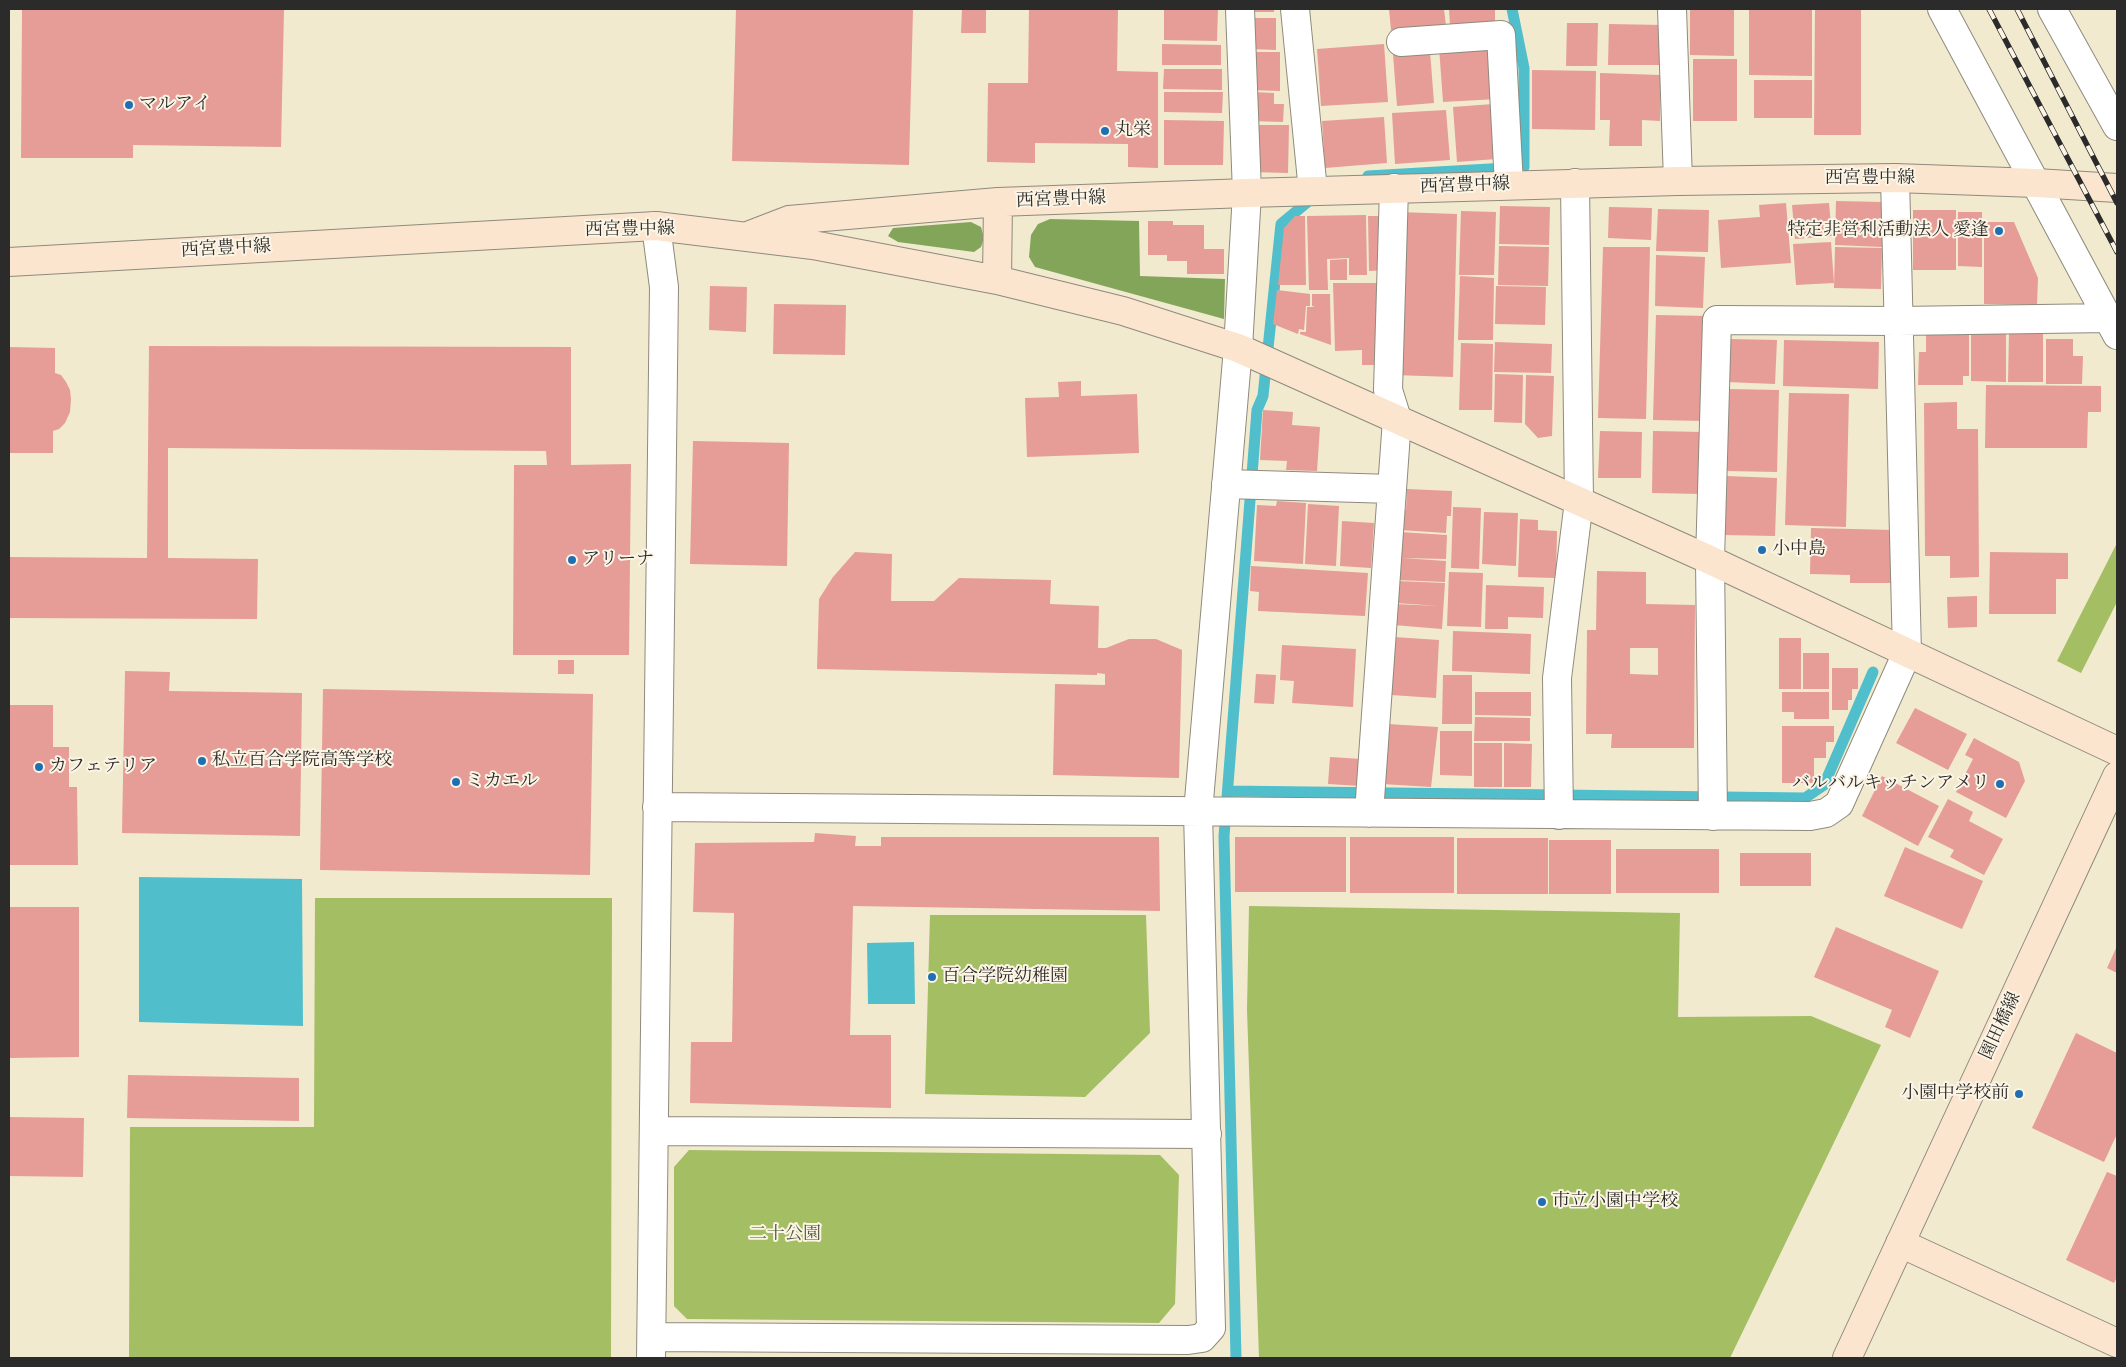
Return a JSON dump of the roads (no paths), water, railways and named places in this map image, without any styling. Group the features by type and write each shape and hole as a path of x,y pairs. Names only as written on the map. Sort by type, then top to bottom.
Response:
{"street":[{"path":"656,226 664,287 652,1347 1178,1340 1202,1338 1211,1328 1212,1320 1198,812 1238,348 1246,193 1240,9"},
{"path":"1295,9 1312,191"},
{"path":"1672,9 1678,181"},
{"path":"1713,816 1710,560 1717,320 2113,326 1942,9"},
{"path":"2052,9 2117,126"},
{"path":"1400,42 1500,35 1509,185"},
{"path":"657,808 1713,816 1810,816 1826,813 1839,804 1907,653 1895,178"},
{"name":"西宮豊中線","path":"9,262 656,226 749,236 789,220 998,202 1246,193 1575,183 1895,178 2036,182 2117,188"},
{"path":"1559,815 1557,678 1579,501 1575,183"},
{"path":"1369,813 1397,419 1388,390 1394,188"},
{"path":"997,280 998,202"},
{"path":"749,236 860,253 997,280 1123,311 1238,348 1710,560 2117,751"},
{"path":"1226,484 1392,489"},
{"name":"園田橋線","path":"1847,1358 2117,776"},
{"path":"654,1131 1207,1134"},
{"path":"1900,1243 2117,1348"}],"water":[{"path":"139,877 302,879 303,1026 139,1022"},
{"path":"914,942 915,1004 868,1004 867,943"}],"waterway":[{"path":"1368,176 1524,167 1524,68 1512,9"},
{"path":"1236,1358 1224,836 1257,410 1263,396 1281,224 1316,195"},
{"path":"1228,791 1805,798 1824,785 1873,672"}],"railway":[{"path":"1989,9 2117,252"},
{"path":"2017,9 2117,203"}],"place":[{"name":"マルアイ","path":"129,105"},
{"name":"丸栄","path":"1105,131"},
{"name":"特定非営利活動法人 愛逢","path":"1999,231"},
{"name":"小中島","path":"1762,550"},
{"name":"アリーナ","path":"572,560"},
{"name":"私立百合学院高等学校","path":"202,761"},
{"name":"カフェテリア","path":"39,767"},
{"name":"ミカエル","path":"456,782"},
{"name":"バルバルキッチンアメリ","path":"2000,784"},
{"name":"百合学院幼稚園","path":"932,977"},
{"name":"小園中学校前","path":"2019,1094"},
{"name":"市立小園中学校","path":"1542,1202"}],"park label":[{"name":"二十公園","path":"785,1235"}]}
